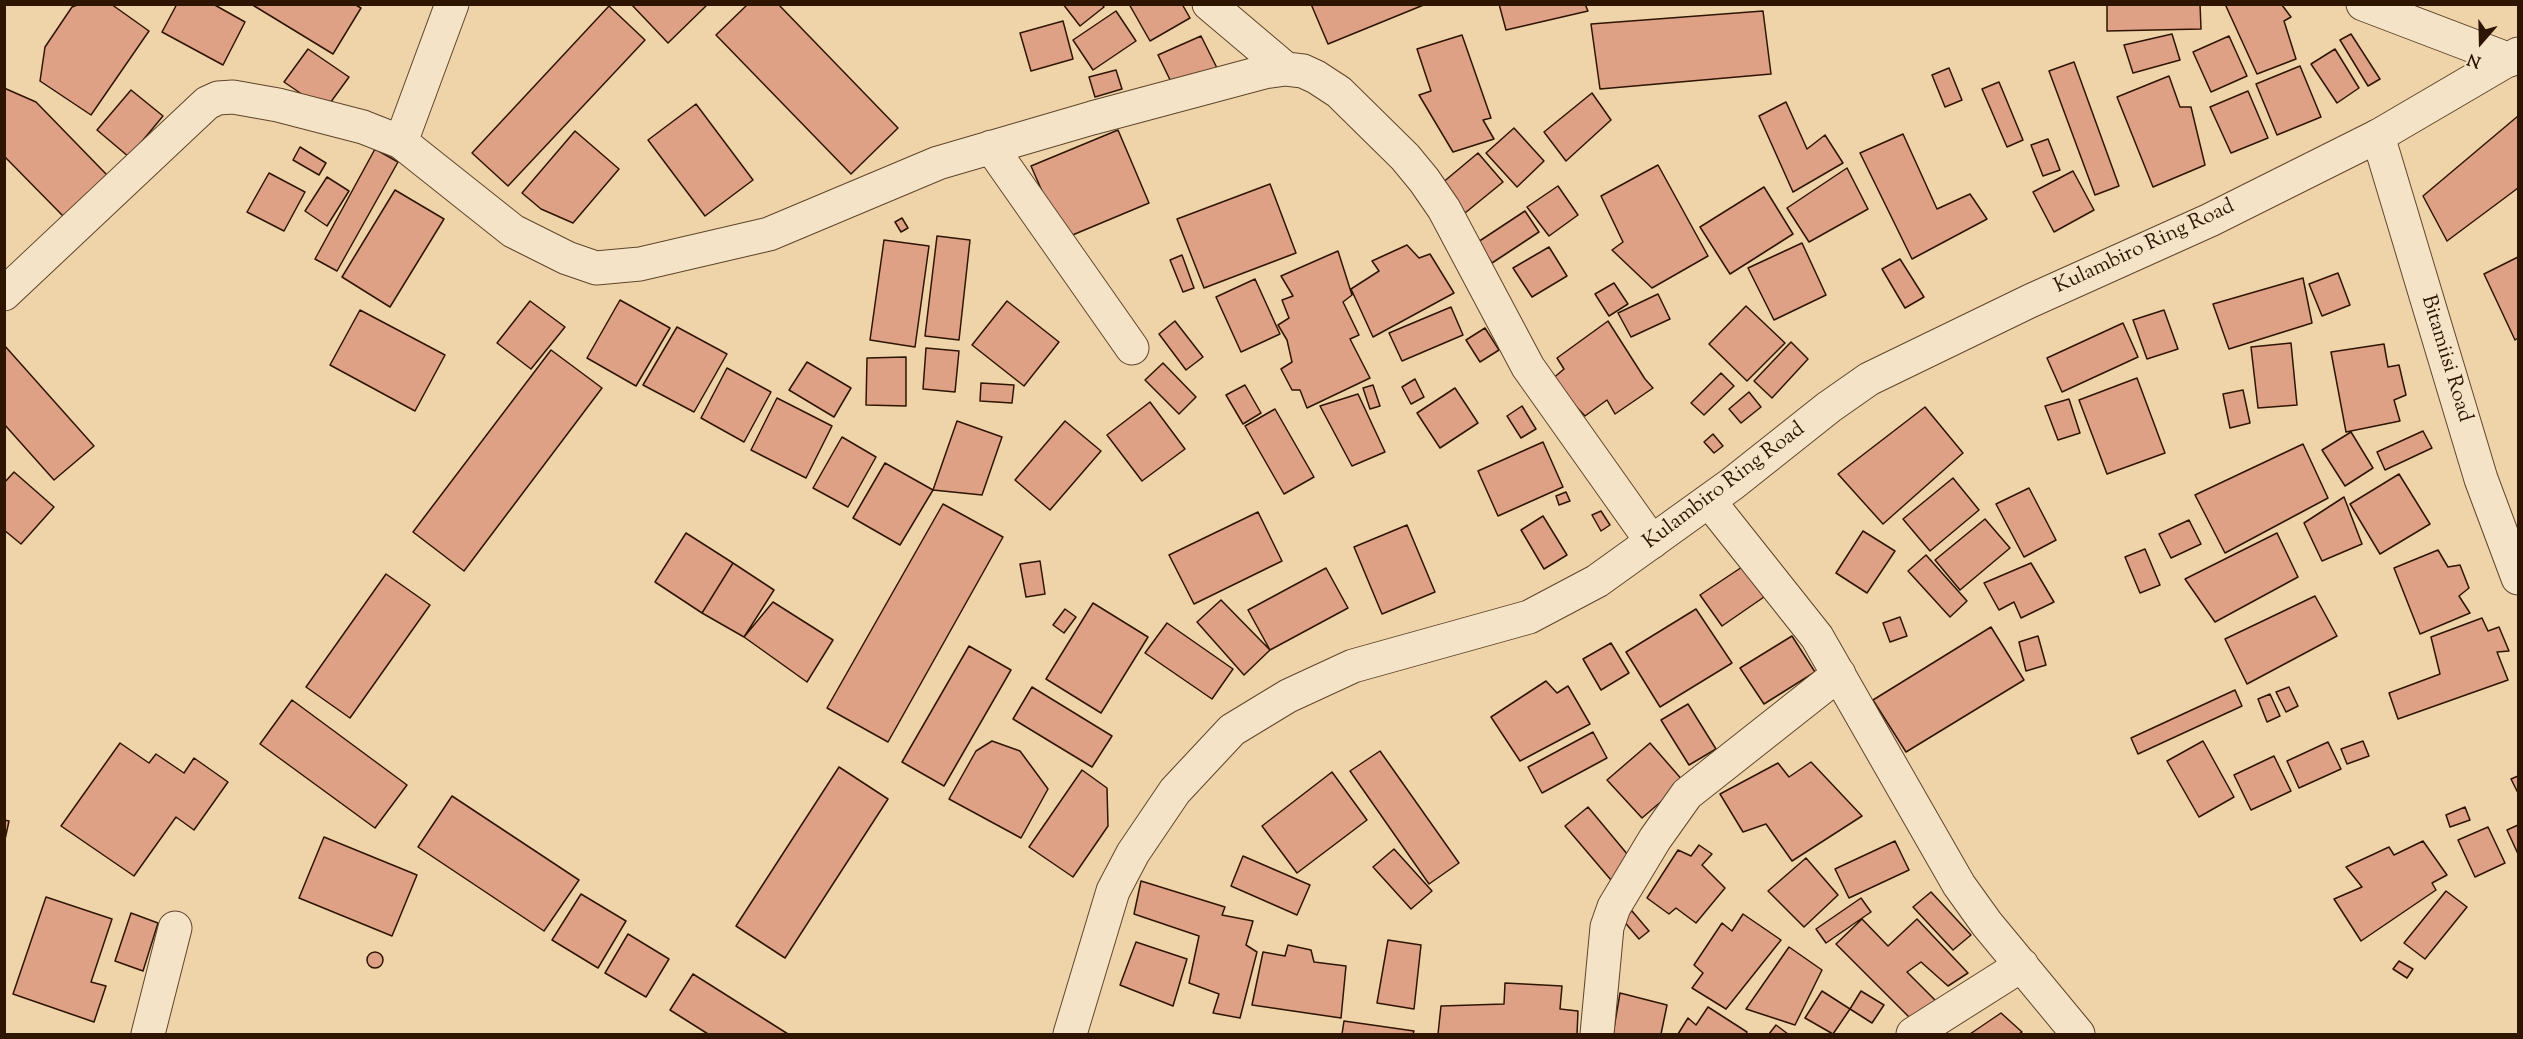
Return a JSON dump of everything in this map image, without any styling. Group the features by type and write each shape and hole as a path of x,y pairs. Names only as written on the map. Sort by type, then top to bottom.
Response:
{"street":[{"path":"401,142 452,4"},
{"path":"1209,4 1286,69"},
{"path":"2363,4 2514,57"},
{"name":"Kulambiro Ring Road","path":"1070,1035 1113,891 1133,853 1175,791 1232,730 1288,696 1353,666 1529,617 1597,581 1709,501 1829,407 1869,379 2019,306 2210,220 2378,136 2514,57"},
{"path":"4,294 207,102 218,98 232,97 278,105 363,127 401,142 513,231 567,258 596,267 640,264 769,234 938,163 1114,112 1264,72 1286,69 1303,71 1339,92 1405,157 1424,180 1444,209 1528,367 1652,542"},
{"name":"Bitamiisi Road","path":"2378,136 2481,479 2518,578"},
{"path":"991,147 1132,348"},
{"path":"1709,501 1817,637 1959,885 1986,924 2078,1035"},
{"path":"1597,1035 1607,927 1614,907 1655,839 1687,794 1839,674"},
{"path":"148,1035 175,928"},
{"path":"1913,1035 2022,965"}],"building":[{"path":"80,4 111,4 149,31 91,115 40,81 45,47 72,7"},
{"path":"177,4 213,4 245,22 223,65 162,32"},
{"path":"251,4 354,4 361,8 333,54"},
{"path":"631,4 708,4 668,43"},
{"path":"748,4 778,4 898,128 851,174 716,35"},
{"path":"1063,4 1102,4 1104,7 1080,26"},
{"path":"1129,4 1182,4 1190,18 1150,41"},
{"path":"1311,4 1426,4 1328,44"},
{"path":"1499,4 1585,4 1588,11 1506,30"},
{"path":"2107,4 2200,4 2201,29 2107,31"},
{"path":"2225,4 2282,5 2291,17 2284,21 2296,59 2257,74"},
{"path":"609,6 645,40 508,186 472,153"},
{"path":"1116,11 1136,41 1093,70 1073,40"},
{"path":"1763,11 1771,74 1600,89 1591,24"},
{"path":"1063,21 1073,59 1031,71 1020,33"},
{"path":"2172,34 2180,60 2133,73 2124,45"},
{"path":"2351,34 2380,79 2368,86 2340,40"},
{"path":"1462,35 1491,118 1483,120 1494,139 1453,152 1419,95 1431,91 1417,49"},
{"path":"1201,36 1217,68 1174,88 1158,55"},
{"path":"2229,36 2247,76 2211,92 2193,52"},
{"path":"308,49 349,77 325,110 284,82"},
{"path":"2335,49 2359,88 2337,103 2311,64"},
{"path":"2074,62 2119,186 2095,195 2049,71"},
{"path":"2300,66 2321,117 2277,135 2256,84"},
{"path":"1949,68 1962,100 1945,107 1932,75"},
{"path":"1116,70 1122,89 1095,97 1089,77"},
{"path":"2169,76 2180,107 2191,107 2205,165 2153,187 2117,97"},
{"path":"1999,82 2023,140 2007,147 1982,89"},
{"path":"4,88 36,102 108,176 64,217 4,156"},
{"path":"131,90 163,116 129,157 97,130"},
{"path":"2248,91 2268,138 2231,153 2210,107"},
{"path":"1592,93 1611,120 1566,161 1544,132"},
{"path":"1786,102 1807,149 1825,135 1843,163 1793,192 1759,116"},
{"path":"696,104 753,180 705,216 648,140"},
{"path":"2518,116 2518,188 2447,241 2423,196"},
{"path":"1514,128 1544,161 1517,187 1486,153"},
{"path":"1118,130 1149,203 1063,239 1031,166"},
{"path":"575,131 619,169 573,223 541,209 522,193"},
{"path":"1903,134 1937,209 1970,194 1987,219 1912,259 1860,153"},
{"path":"2048,139 2060,170 2043,176 2031,145"},
{"path":"300,147 326,163 319,175 293,160"},
{"path":"375,149 398,162 337,271 315,259"},
{"path":"1478,153 1503,182 1465,213 1441,184"},
{"path":"1658,165 1708,256 1652,288 1612,250 1623,242 1601,196"},
{"path":"1847,168 1868,209 1809,242 1787,208"},
{"path":"2073,171 2094,210 2054,232 2033,192"},
{"path":"269,173 305,192 284,231 247,212"},
{"path":"327,177 349,191 327,226 305,211"},
{"path":"1270,184 1296,253 1204,288 1177,219"},
{"path":"1558,186 1578,215 1549,236 1527,207"},
{"path":"1764,187 1793,234 1730,274 1700,227"},
{"path":"395,190 444,219 390,307 342,277"},
{"path":"1525,211 1539,232 1492,263 1478,242"},
{"path":"902,218 908,228 901,232 895,222"},
{"path":"937,236 970,240 959,340 925,336"},
{"path":"884,240 929,246 915,347 870,340"},
{"path":"1802,243 1826,295 1774,320 1748,268"},
{"path":"1407,245 1419,258 1430,254 1454,293 1373,337 1351,289 1379,271 1372,261"},
{"path":"1549,247 1567,276 1532,297 1513,268"},
{"path":"1338,251 1352,295 1343,302 1359,335 1350,339 1370,378 1307,408 1300,390 1292,390 1281,369 1292,362 1287,340 1278,325 1289,318 1282,300 1293,296 1281,276"},
{"path":"1182,255 1194,288 1183,292 1170,260"},
{"path":"2518,257 2518,338 2515,340 2484,274"},
{"path":"1900,259 1924,297 1905,308 1882,269"},
{"path":"2338,273 2350,305 2322,316 2309,284"},
{"path":"2303,278 2312,323 2229,349 2213,304"},
{"path":"1255,279 1280,334 1241,352 1216,297"},
{"path":"1614,283 1628,304 1609,316 1595,294"},
{"path":"1658,294 1670,319 1631,337 1618,313"},
{"path":"620,300 670,328 636,386 587,358"},
{"path":"530,301 565,327 531,369 497,343"},
{"path":"1007,301 1059,342 1024,386 972,345"},
{"path":"1746,306 1785,343 1747,381 1709,344"},
{"path":"1451,307 1463,335 1402,361 1389,333"},
{"path":"360,310 445,355 415,411 330,365"},
{"path":"2164,310 2178,349 2147,359 2133,320"},
{"path":"1175,321 1203,357 1186,370 1159,334"},
{"path":"1608,321 1653,388 1615,414 1607,400 1585,416 1551,380 1564,369 1557,358"},
{"path":"2123,323 2138,357 2062,392 2047,358"},
{"path":"677,327 727,354 694,412 643,385"},
{"path":"1485,328 1499,350 1480,362 1466,340"},
{"path":"1791,342 1808,359 1772,398 1754,381"},
{"path":"2291,343 2297,405 2258,408 2251,347"},
{"path":"2384,344 2388,367 2399,365 2406,395 2394,400 2400,421 2346,432 2331,352"},
{"path":"4,345 94,446 54,480 4,424"},
{"path":"926,348 959,351 955,392 923,389"},
{"path":"551,350 602,388 464,571 413,532"},
{"path":"906,357 906,406 866,405 867,358"},
{"path":"807,362 851,388 834,417 789,390"},
{"path":"1163,363 1196,397 1179,414 1145,380"},
{"path":"727,368 771,392 744,442 701,418"},
{"path":"1721,373 1734,386 1704,415 1691,403"},
{"path":"2137,378 2165,453 2107,474 2079,400"},
{"path":"1415,379 1424,397 1411,404 1402,387"},
{"path":"981,383 1014,385 1012,403 980,401"},
{"path":"1245,385 1261,413 1243,424 1226,395"},
{"path":"1373,385 1380,406 1370,409 1363,388"},
{"path":"1455,388 1478,423 1440,448 1417,413"},
{"path":"2243,390 2250,423 2230,428 2223,394"},
{"path":"1749,392 1761,407 1741,423 1729,409"},
{"path":"1358,394 1385,452 1352,466 1320,406"},
{"path":"777,398 832,426 806,478 751,450"},
{"path":"2069,399 2080,433 2058,440 2045,406"},
{"path":"1150,402 1185,449 1142,481 1107,435"},
{"path":"1522,406 1536,429 1521,438 1507,416"},
{"path":"1925,407 1963,453 1883,524 1838,474"},
{"path":"1275,409 1314,477 1284,494 1245,426"},
{"path":"957,421 1002,437 982,495 933,490"},
{"path":"1065,421 1101,451 1050,510 1015,480"},
{"path":"2423,431 2432,448 2385,470 2377,452"},
{"path":"2351,432 2373,468 2345,486 2322,450"},
{"path":"1713,434 1723,446 1714,453 1704,442"},
{"path":"842,437 876,457 848,507 813,488"},
{"path":"1543,442 1563,487 1498,516 1478,471"},
{"path":"2303,444 2328,498 2225,553 2195,495"},
{"path":"885,463 933,490 900,545 853,518"},
{"path":"14,472 54,507 21,544 4,530 4,483"},
{"path":"2399,474 2430,524 2380,554 2350,504"},
{"path":"1953,478 1979,510 1930,551 1903,519"},
{"path":"2029,488 2056,540 2024,557 1996,504"},
{"path":"1566,492 1570,501 1559,505 1556,496"},
{"path":"2344,497 2362,544 2322,561 2304,523"},
{"path":"943,504 1003,537 888,742 827,708"},
{"path":"1601,511 1610,525 1601,531 1592,515"},
{"path":"1258,512 1282,561 1194,604 1169,555"},
{"path":"1543,516 1567,555 1544,569 1521,530"},
{"path":"1985,519 2010,548 1960,590 1935,560"},
{"path":"2189,520 2201,544 2171,558 2159,534"},
{"path":"1407,525 1435,592 1382,614 1354,547"},
{"path":"1863,531 1895,551 1867,593 1836,573"},
{"path":"686,533 733,563 702,613 655,582"},
{"path":"2277,533 2298,577 2215,622 2185,579"},
{"path":"2145,549 2160,585 2140,593 2125,557"},
{"path":"2438,550 2448,567 2460,565 2469,588 2459,596 2470,613 2420,634 2394,568"},
{"path":"1926,555 1967,601 1950,617 1908,571"},
{"path":"1040,561 1045,594 1026,597 1020,564"},
{"path":"733,563 774,590 744,637 702,613"},
{"path":"2031,563 2054,602 2021,618 2014,602 1999,610 1984,583"},
{"path":"1742,567 1764,597 1722,626 1700,595"},
{"path":"1326,568 1348,608 1270,650 1248,610"},
{"path":"386,574 430,605 350,718 306,687"},
{"path":"2315,596 2337,636 2247,684 2225,639"},
{"path":"1221,600 1270,650 1244,675 1197,622"},
{"path":"773,602 833,640 807,682 744,637"},
{"path":"1093,603 1148,637 1101,713 1046,679"},
{"path":"1065,609 1076,617 1064,633 1053,625"},
{"path":"1696,609 1732,663 1660,707 1626,652"},
{"path":"1900,617 1907,636 1890,642 1883,623"},
{"path":"2482,618 2488,631 2499,627 2509,651 2497,652 2508,680 2398,719 2389,693 2440,674 2431,637"},
{"path":"1167,623 1233,669 1212,699 1145,653"},
{"path":"1991,627 2024,680 1906,752 1873,700"},
{"path":"1792,636 1815,672 1764,704 1740,668"},
{"path":"2038,636 2046,665 2026,671 2019,642"},
{"path":"1611,643 1629,673 1601,690 1583,659"},
{"path":"969,646 1011,670 944,786 902,762"},
{"path":"1546,681 1557,693 1568,686 1590,724 1520,761 1491,717"},
{"path":"1032,687 1112,736 1092,767 1013,719"},
{"path":"2289,687 2298,706 2286,712 2276,692"},
{"path":"2235,690 2242,706 2138,754 2131,738"},
{"path":"2270,694 2280,716 2267,722 2258,699"},
{"path":"292,700 407,785 375,828 260,744"},
{"path":"1688,704 1716,749 1689,765 1661,720"},
{"path":"1593,732 1607,758 1542,793 1528,767"},
{"path":"992,741 1020,751 1048,789 1021,838 949,799 976,751"},
{"path":"2203,741 2234,797 2199,817 2167,761"},
{"path":"2363,741 2369,756 2347,764 2341,749"},
{"path":"2328,742 2341,769 2299,788 2287,761"},
{"path":"120,743 149,763 156,754 184,773 194,758 228,782 194,830 176,817 134,876 61,826"},
{"path":"1650,743 1684,782 1642,818 1607,780"},
{"path":"1380,751 1459,863 1429,884 1350,771"},
{"path":"2274,756 2291,791 2251,810 2234,775"},
{"path":"1811,762 1862,816 1792,861 1766,824 1743,832 1720,794 1778,763 1789,777"},
{"path":"839,767 888,799 785,958 736,926"},
{"path":"1082,770 1107,788 1108,826 1073,877 1029,847"},
{"path":"1332,772 1367,820 1297,873 1262,826"},
{"path":"2518,776 2518,793 2511,779"},
{"path":"452,796 579,880 544,931 418,847"},
{"path":"1588,807 1633,861 1611,880 1565,826"},
{"path":"2465,807 2470,820 2450,827 2446,815"},
{"path":"4,820 9,821 4,844"},
{"path":"2518,825 2518,854 2507,830"},
{"path":"2488,827 2505,863 2475,877 2458,840"},
{"path":"324,837 417,875 392,936 299,898"},
{"path":"1895,841 1909,870 1849,898 1835,869"},
{"path":"2423,841 2447,875 2432,883 2436,890 2361,941 2334,899 2362,887 2346,867 2389,847 2394,855"},
{"path":"1699,845 1712,854 1702,865 1725,888 1696,923 1676,908 1669,914 1647,898 1678,850 1691,856"},
{"path":"1394,849 1432,891 1411,909 1373,867"},
{"path":"1243,856 1310,885 1297,915 1231,886"},
{"path":"1806,858 1838,895 1804,927 1768,891"},
{"path":"1141,881 1225,907 1222,915 1253,921 1246,945 1257,952 1240,1018 1213,1013 1219,994 1189,983 1199,936 1134,914"},
{"path":"2446,891 2467,907 2425,959 2404,943"},
{"path":"1931,892 1971,935 1953,950 1913,907"},
{"path":"581,894 626,921 598,968 552,940"},
{"path":"46,897 112,919 91,982 106,986 94,1022 13,994"},
{"path":"1861,898 1871,912 1826,943 1816,929"},
{"path":"1632,911 1649,931 1639,939 1622,919"},
{"path":"131,913 158,923 143,971 115,961"},
{"path":"1743,914 1781,940 1726,1009 1692,988 1703,973 1694,965 1722,923 1732,931"},
{"path":"1862,919 1888,946 1917,919 1968,973 1948,986 1921,962 1907,972 1938,1003 1916,1024 1836,944"},
{"path":"628,934 669,959 646,997 605,973"},
{"path":"1388,940 1421,945 1414,1009 1377,1003"},
{"path":"1136,942 1187,959 1173,1006 1120,985"},
{"path":"1288,945 1311,950 1314,962 1346,966 1341,1018 1252,1005 1263,952 1285,956"},
{"path":"1789,947 1822,970 1795,1025 1746,1009"},
{"path":"375,952 383,960 375,968 367,960"},
{"path":"2399,961 2413,969 2407,978 2393,969"},
{"path":"693,974 788,1034 708,1034 670,1010"},
{"path":"1505,983 1562,986 1560,1009 1578,1011 1577,1034 1438,1034 1441,1006 1504,1004"},
{"path":"1822,991 1850,1009 1833,1034 1805,1018"},
{"path":"1861,991 1884,1005 1872,1023 1850,1009"},
{"path":"1620,993 1667,1005 1661,1034 1613,1034"},
{"path":"1708,1007 1747,1032 1746,1034 1678,1034 1688,1018 1696,1025"},
{"path":"2001,1013 2022,1032 2019,1034 1970,1034"},
{"path":"1344,1021 1414,1031 1413,1034 1342,1034"},
{"path":"1776,1025 1788,1034 1769,1034"}]}
